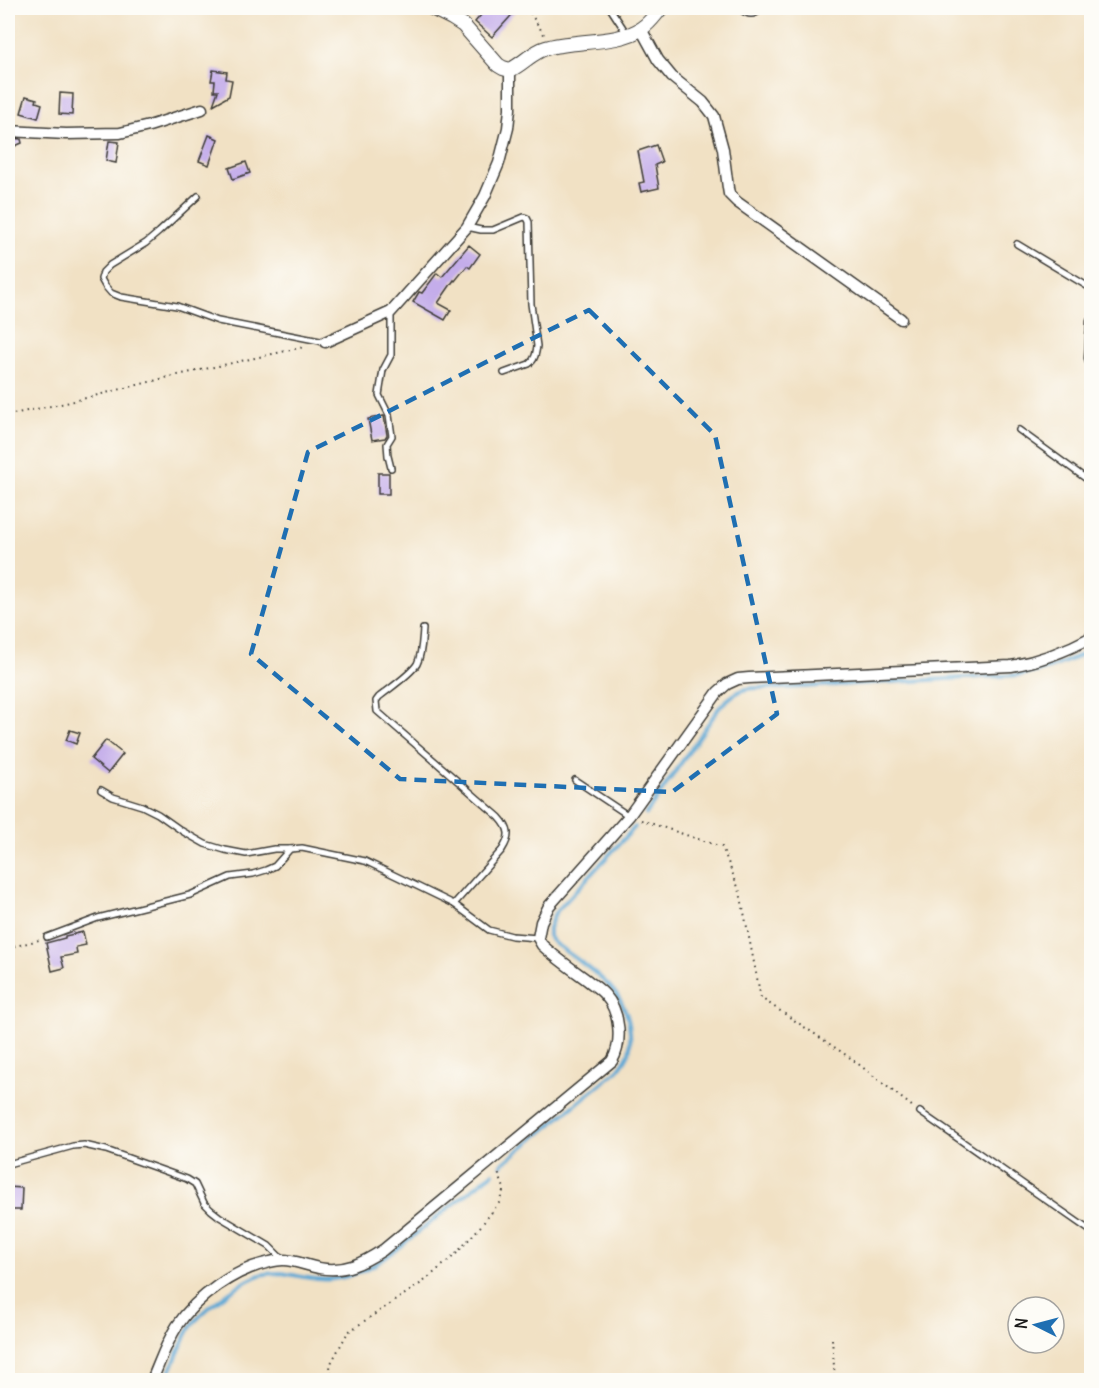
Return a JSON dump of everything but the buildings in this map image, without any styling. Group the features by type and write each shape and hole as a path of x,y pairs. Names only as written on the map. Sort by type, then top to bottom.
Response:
{"street":[{"path":"432,8 463,25 498,65 506,70 518,66 532,54 551,46 628,35 641,29 661,8"},
{"path":"743,8 750,12 759,8"},
{"path":"1091,8 1092,13"},
{"path":"641,29 658,60 672,77 703,102 714,116 723,149 729,194 902,319"},
{"path":"325,342 391,312 466,227 485,196 499,163 508,128 510,70"},
{"path":"8,131 75,134 120,133 202,109"},
{"path":"1092,321 1090,358 1092,366"},
{"path":"152,1380 177,1326 193,1306 214,1289 255,1265 282,1260 329,1270 365,1261 383,1250 607,1065 615,1055 618,1025 609,1000 542,945 538,938 541,922 549,906 629,816 661,774 708,704 727,684 738,679 1011,666 1044,659 1092,637"}],"lane":[{"path":"610,8 628,35"},
{"path":"198,196 146,243 110,265 103,272 101,279 111,293 121,297 177,306 218,321 325,342"},
{"path":"466,227 481,231 493,230 525,217 529,222 531,304 537,346 532,362 504,373"},
{"path":"1017,244 1092,289"},
{"path":"391,312 391,355 383,370 379,395 389,415 392,436 387,444 391,468"},
{"path":"1019,430 1092,483"},
{"path":"423,629 417,662 408,673 379,697 376,701 377,711 499,817 508,832 507,842 501,850 454,904"},
{"path":"574,780 629,816"},
{"path":"101,790 158,814 205,844 246,854 274,849 302,848 365,861 454,904 489,930 506,935 538,938"},
{"path":"47,937 98,918 190,895 230,877 266,870 275,866 290,849"},
{"path":"920,1112 1092,1232"},
{"path":"8,1164 73,1146 84,1145 106,1150 187,1179 195,1184 204,1203 211,1210 270,1246 282,1260"}],"path":[{"path":"527,8 551,46"},
{"path":"8,415 325,342"},
{"path":"629,816 722,847 740,892 761,998 852,1059 920,1112"},
{"path":"8,948 47,937"},
{"path":"331,1380 330,1365 348,1332 423,1282 454,1255 499,1203 504,1188 493,1158"},
{"path":"832,1339 834,1380"}],"highlighted area":[{"path":"589,310 715,435 777,714 672,792 400,779 251,654 308,452"}],"waterway":[{"path":"646,814 719,708 734,694 741,691 755,688 1019,675 1056,666 1092,649"},
{"path":"501,1165 618,1070 627,1056 630,1048 630,1032 622,1003 614,991 592,970 554,943 549,937 549,928 555,913 635,827"},
{"path":"166,1380 194,1323 210,1307 240,1285 257,1276 269,1273 337,1279 364,1270 389,1255 493,1173"}]}
